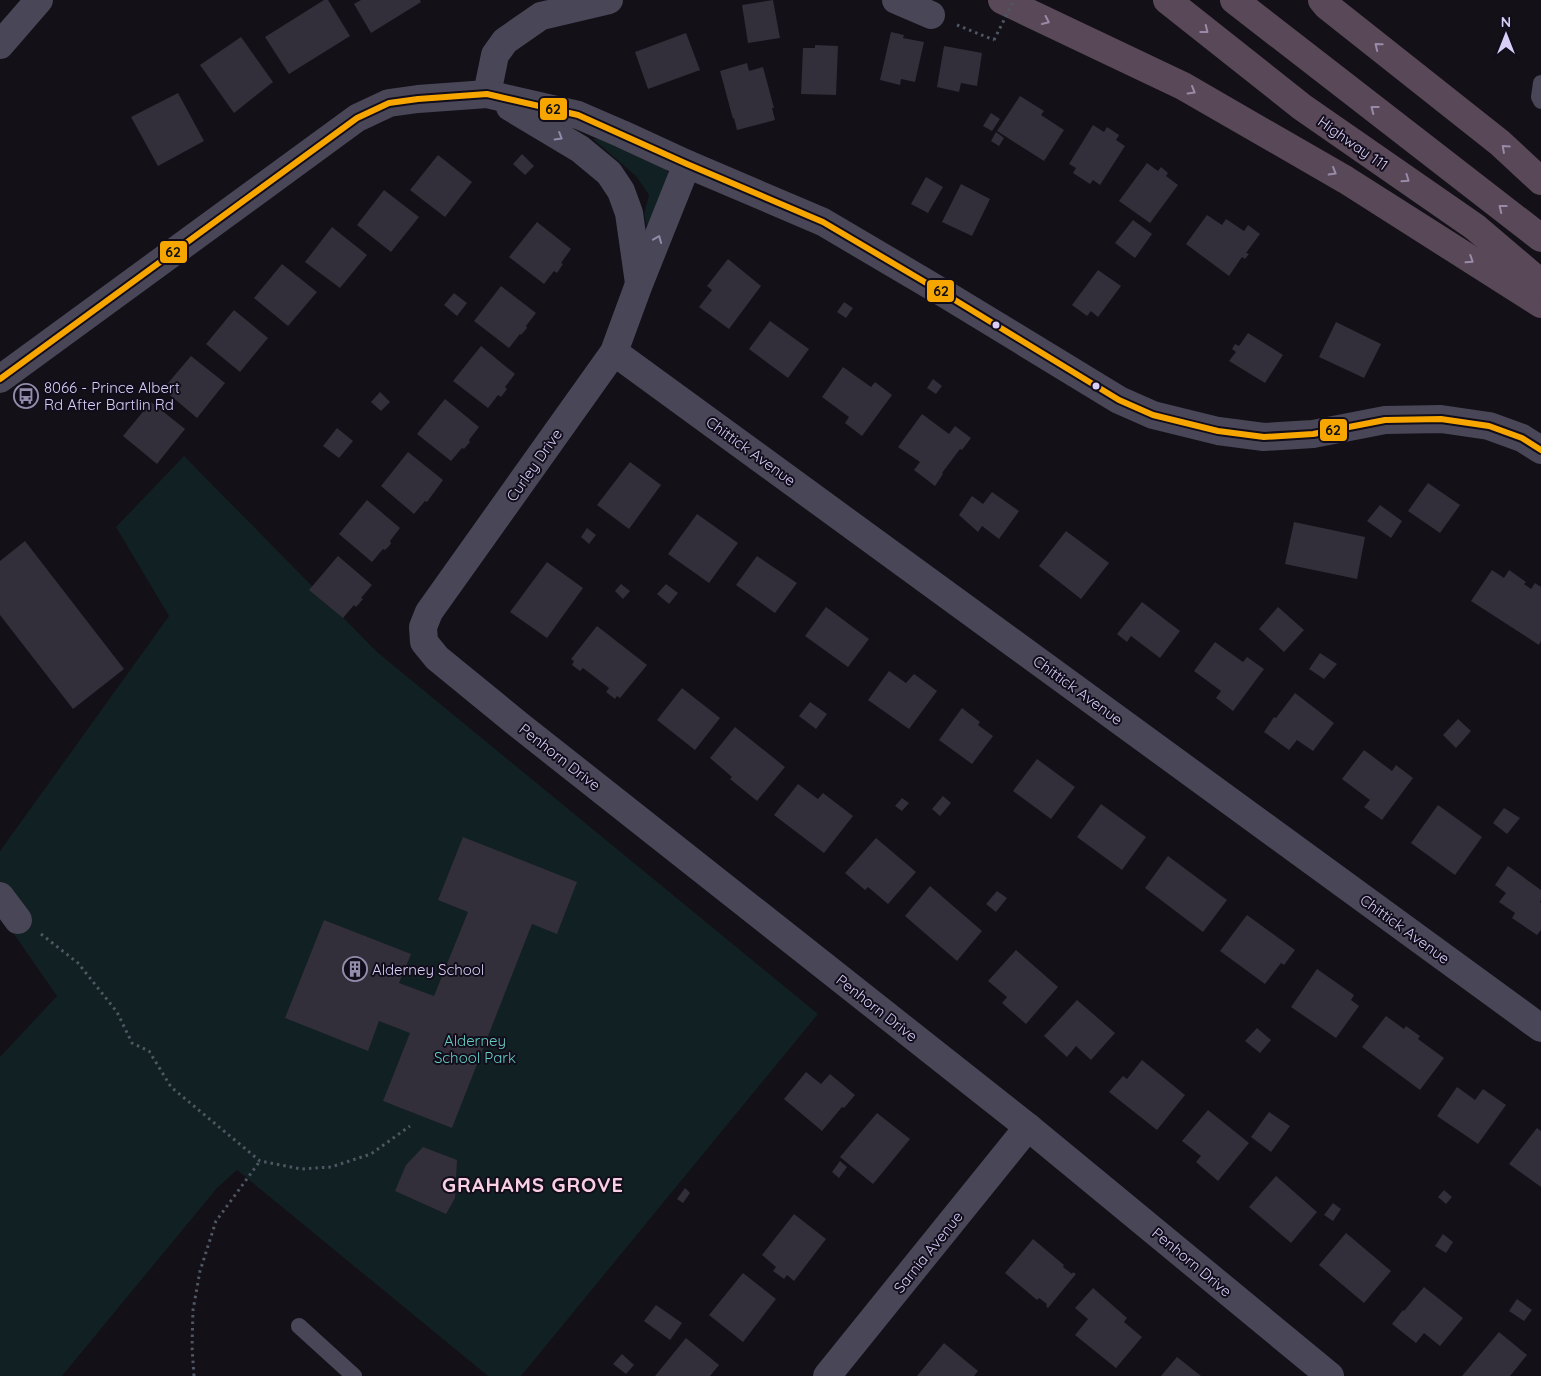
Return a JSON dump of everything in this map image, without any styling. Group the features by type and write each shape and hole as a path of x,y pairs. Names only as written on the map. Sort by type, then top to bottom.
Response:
{"highway":[{"path":"1002,0 1183,86 1346,180 1541,304"},
{"name":"Highway 111","path":"1167,0 1302,107 1475,228 1541,283"},
{"path":"1234,0 1541,238"},
{"path":"1322,0 1327,6 1500,143 1541,181"}],"street":[{"path":"0,45 39,0"},
{"path":"487,94 495,55 505,41 542,16 610,0"},
{"path":"896,0 931,15"},
{"path":"0,379 357,118 389,103 487,94 578,116 823,222 1119,400 1153,415 1218,431 1264,437 1313,434 1385,420 1441,419 1489,426 1522,438 1541,450"},
{"name":"Curley Drive","path":"487,94 580,149 609,173 621,191 629,213 639,284"},
{"name":"Curley Drive","path":"424,642 424,627 429,612 614,352 687,164"},
{"name":"Chittick Avenue","path":"614,352 1541,1028"},
{"name":"Penhorn Drive","path":"424,642 437,658 519,725 1028,1127 1330,1376"},
{"path":"0,896 18,920"},
{"name":"Sarnia Avenue","path":"827,1376 1028,1127"}],"lane":[{"path":"299,1326 354,1376"}],"path":[{"path":"931,15 994,40 1014,0"},
{"path":"18,920 45,937 78,963 117,1012 132,1043 149,1051 171,1087 260,1161 301,1169 331,1167 371,1154 410,1126"},
{"path":"194,1376 192,1310 200,1271 216,1221 260,1161"}],"green space":[{"path":"608,137 666,168 672,184 648,231 644,214 649,195 636,176 593,139"},
{"name":"Alderney School Park","path":"184,456 377,652 818,1014 521,1376 488,1376 237,1170 217,1188 62,1376 0,1376 0,1057 57,996 0,914 0,851 169,616 116,527"}],"building":[{"path":"324,0 328,0 350,36 289,74 265,37"},
{"path":"361,0 420,0 421,2 371,33 354,4"},
{"path":"773,0 780,38 748,43 742,5"},
{"path":"891,32 904,35 903,38 924,42 915,82 901,79 900,85 880,80"},
{"path":"686,33 700,70 648,89 635,52"},
{"path":"241,37 273,82 234,113 200,65"},
{"path":"815,45 838,46 836,95 801,94 803,48 815,48"},
{"path":"944,46 982,53 977,86 961,83 959,92 937,87"},
{"path":"747,63 749,71 763,67 774,108 772,108 775,120 737,130 720,71"},
{"path":"178,93 204,141 158,166 131,117"},
{"path":"1020,96 1044,111 1041,115 1064,130 1044,161 997,131"},
{"path":"991,113 1000,119 992,131 983,126"},
{"path":"1093,125 1104,132 1107,127 1119,135 1116,140 1125,146 1100,185 1093,180 1090,184 1073,173 1076,168 1069,164"},
{"path":"996,132 1004,138 999,146 991,141"},
{"path":"522,154 534,166 525,175 513,164"},
{"path":"438,155 472,182 445,217 410,190"},
{"path":"1147,163 1158,171 1161,167 1168,173 1166,176 1178,185 1150,223 1119,201"},
{"path":"926,177 943,187 928,213 911,204"},
{"path":"961,184 990,199 972,236 942,222"},
{"path":"384,190 419,217 391,252 357,225"},
{"path":"1207,215 1222,225 1226,219 1244,231 1248,225 1260,234 1246,253 1249,254 1245,259 1242,257 1229,276 1186,244"},
{"path":"1133,220 1152,234 1135,258 1115,243"},
{"path":"537,222 571,249 561,263 563,264 557,273 554,271 544,284 509,257"},
{"path":"332,227 367,255 340,288 305,262"},
{"path":"728,259 761,286 729,329 699,307 712,290 707,286"},
{"path":"282,264 317,292 288,326 254,298"},
{"path":"1098,270 1121,286 1098,317 1091,311 1087,316 1072,305"},
{"path":"501,286 536,313 526,326 527,328 509,348 474,321"},
{"path":"454,293 467,303 457,316 444,305"},
{"path":"844,302 853,308 846,318 837,312"},
{"path":"234,310 268,338 240,372 206,344"},
{"path":"770,321 809,349 788,378 749,349"},
{"path":"1336,322 1381,344 1364,378 1319,357"},
{"path":"1248,333 1283,355 1265,383 1229,361 1236,352 1232,349 1235,344 1239,346"},
{"path":"481,346 515,374 505,387 507,389 501,397 498,395 488,408 453,381"},
{"path":"191,356 225,383 197,418 163,389"},
{"path":"843,367 871,387 875,382 892,395 862,436 845,423 849,417 822,397"},
{"path":"933,379 942,386 936,394 927,388"},
{"path":"380,392 390,402 381,411 371,402"},
{"path":"445,399 479,427 469,440 470,442 451,461 417,434"},
{"path":"151,402 185,429 157,464 123,436"},
{"path":"922,414 949,434 955,426 971,438 942,473 935,486 914,470 920,462 898,447"},
{"path":"337,428 353,441 339,458 323,446"},
{"path":"408,452 443,480 427,502 425,501 414,514 381,486"},
{"path":"630,462 661,485 629,529 597,505"},
{"path":"1428,483 1460,505 1440,533 1408,511"},
{"path":"992,492 1019,511 999,539 982,526 978,532 959,515 972,496 983,504"},
{"path":"367,500 400,528 390,541 390,545 385,550 383,549 372,562 339,534"},
{"path":"1380,505 1402,521 1391,538 1367,521"},
{"path":"697,514 738,543 709,583 668,554"},
{"path":"1294,522 1365,537 1357,579 1285,564"},
{"path":"587,528 596,535 589,544 581,537"},
{"path":"1066,531 1109,563 1081,599 1039,566"},
{"path":"25,541 124,669 73,709 0,615 0,561"},
{"path":"338,556 372,585 356,607 354,605 343,618 309,590"},
{"path":"757,556 797,583 775,613 736,585"},
{"path":"547,562 583,588 547,638 510,612"},
{"path":"1492,570 1504,578 1509,570 1526,582 1524,584 1531,589 1535,583 1541,587 1541,641 1539,645 1471,601"},
{"path":"621,584 630,591 623,599 615,591"},
{"path":"666,584 678,593 669,604 657,594"},
{"path":"1142,602 1180,631 1160,658 1131,636 1127,642 1117,634"},
{"path":"826,607 869,639 848,667 805,636"},
{"path":"1278,607 1304,630 1284,652 1259,629"},
{"path":"597,626 647,665 620,698 617,696 615,699 606,692 609,688 583,668 580,671 572,665 574,661 571,659"},
{"path":"1215,642 1243,662 1247,657 1264,669 1233,711 1216,698 1221,691 1194,671"},
{"path":"1320,653 1337,664 1324,679 1309,669"},
{"path":"889,671 906,683 914,674 937,691 909,729 868,700"},
{"path":"682,688 720,718 695,750 657,720"},
{"path":"1295,693 1334,723 1313,751 1297,740 1289,750 1264,732 1274,717 1276,718"},
{"path":"810,702 827,714 816,729 799,716"},
{"path":"962,708 980,722 978,725 993,736 972,764 939,740"},
{"path":"1458,719 1471,731 1456,748 1443,735"},
{"path":"735,727 785,767 757,801 730,779 732,777 710,758"},
{"path":"1364,750 1392,771 1396,765 1413,778 1382,820 1364,807 1370,800 1342,779"},
{"path":"1037,759 1075,787 1051,819 1013,791"},
{"path":"798,784 818,799 823,793 853,816 824,853 774,815"},
{"path":"943,796 951,803 940,816 932,809"},
{"path":"902,798 909,803 902,811 895,806"},
{"path":"1101,804 1146,837 1122,870 1077,837"},
{"path":"1438,805 1482,837 1455,875 1411,843"},
{"path":"1504,808 1520,818 1507,834 1493,823"},
{"name":"Alderney School","path":"463,837 577,882 557,934 532,924 452,1128 383,1101 410,1033 379,1021 368,1051 285,1018 324,920 411,954 399,983 434,996 468,912 438,900"},
{"path":"876,838 916,872 888,904 868,887 865,890 845,873"},
{"path":"1168,856 1227,900 1203,932 1145,888"},
{"path":"1508,866 1541,890 1541,930 1537,935 1512,918 1515,913 1499,902 1506,893 1495,885"},
{"path":"930,886 982,931 957,961 905,916"},
{"path":"997,891 1007,898 996,912 986,904"},
{"path":"1247,915 1295,950 1284,965 1281,963 1265,984 1220,951"},
{"path":"1016,950 1058,987 1026,1024 1002,1003 1007,997 988,981"},
{"path":"1317,969 1354,995 1351,1000 1359,1006 1336,1038 1291,1007"},
{"path":"1077,1000 1115,1033 1091,1060 1076,1046 1067,1057 1044,1036"},
{"path":"1386,1016 1404,1029 1406,1026 1420,1036 1418,1039 1444,1058 1420,1090 1362,1047"},
{"path":"1257,1028 1271,1040 1260,1053 1245,1041"},
{"path":"1142,1060 1185,1095 1157,1130 1109,1092 1123,1076 1127,1079"},
{"path":"806,1072 821,1084 830,1074 855,1095 822,1131 784,1099"},
{"path":"1457,1087 1475,1100 1483,1089 1506,1105 1478,1144 1437,1116"},
{"path":"1208,1110 1249,1143 1218,1181 1196,1162 1201,1156 1182,1141"},
{"path":"1269,1112 1290,1126 1271,1152 1251,1137"},
{"path":"877,1113 910,1139 873,1184 840,1157"},
{"path":"1537,1128 1541,1131 1541,1187 1509,1164"},
{"path":"423,1147 457,1160 455,1198 446,1214 395,1191 406,1165"},
{"path":"840,1161 847,1167 839,1178 832,1172"},
{"path":"1276,1176 1317,1212 1291,1243 1249,1207"},
{"path":"685,1188 690,1193 683,1203 677,1199"},
{"path":"1444,1190 1452,1197 1446,1204 1438,1197"},
{"path":"1333,1203 1341,1209 1333,1221 1324,1215"},
{"path":"794,1214 826,1239 794,1281 787,1275 784,1279 773,1271 776,1267 762,1255"},
{"path":"1346,1233 1391,1271 1364,1303 1319,1265"},
{"path":"1443,1234 1453,1242 1446,1253 1435,1246"},
{"path":"1033,1239 1064,1265 1063,1267 1072,1274 1073,1272 1076,1274 1048,1308 1047,1304 1039,1298 1037,1300 1005,1273"},
{"path":"743,1273 776,1299 743,1342 709,1315"},
{"path":"1424,1287 1463,1318 1440,1346 1424,1333 1416,1343 1392,1324"},
{"path":"1093,1288 1127,1318 1124,1322 1142,1337 1116,1368 1075,1335 1088,1319 1075,1308"},
{"path":"1517,1299 1532,1310 1524,1321 1509,1311"},
{"path":"656,1305 682,1323 670,1340 644,1321"},
{"path":"1499,1332 1527,1355 1510,1376 1462,1376"},
{"path":"686,1338 719,1365 710,1376 655,1376"},
{"path":"944,1343 978,1371 974,1376 917,1376"},
{"path":"622,1354 634,1365 626,1374 613,1364"},
{"path":"1177,1357 1201,1376 1161,1376"}],"transit line":[{"name":"62","path":"0,379 357,118 389,103 487,94 578,115 823,222 1119,400 1153,415 1218,431 1264,437 1313,434 1385,420 1441,419 1489,426 1522,438 1541,450"}],"place":[{"name":"8066 - Prince Albert Rd After Bartlin Rd","path":"26,396"},
{"name":"Alderney School","path":"355,969"}],"district":[{"name":"GRAHAMS GROVE","path":"533,1184"}]}
